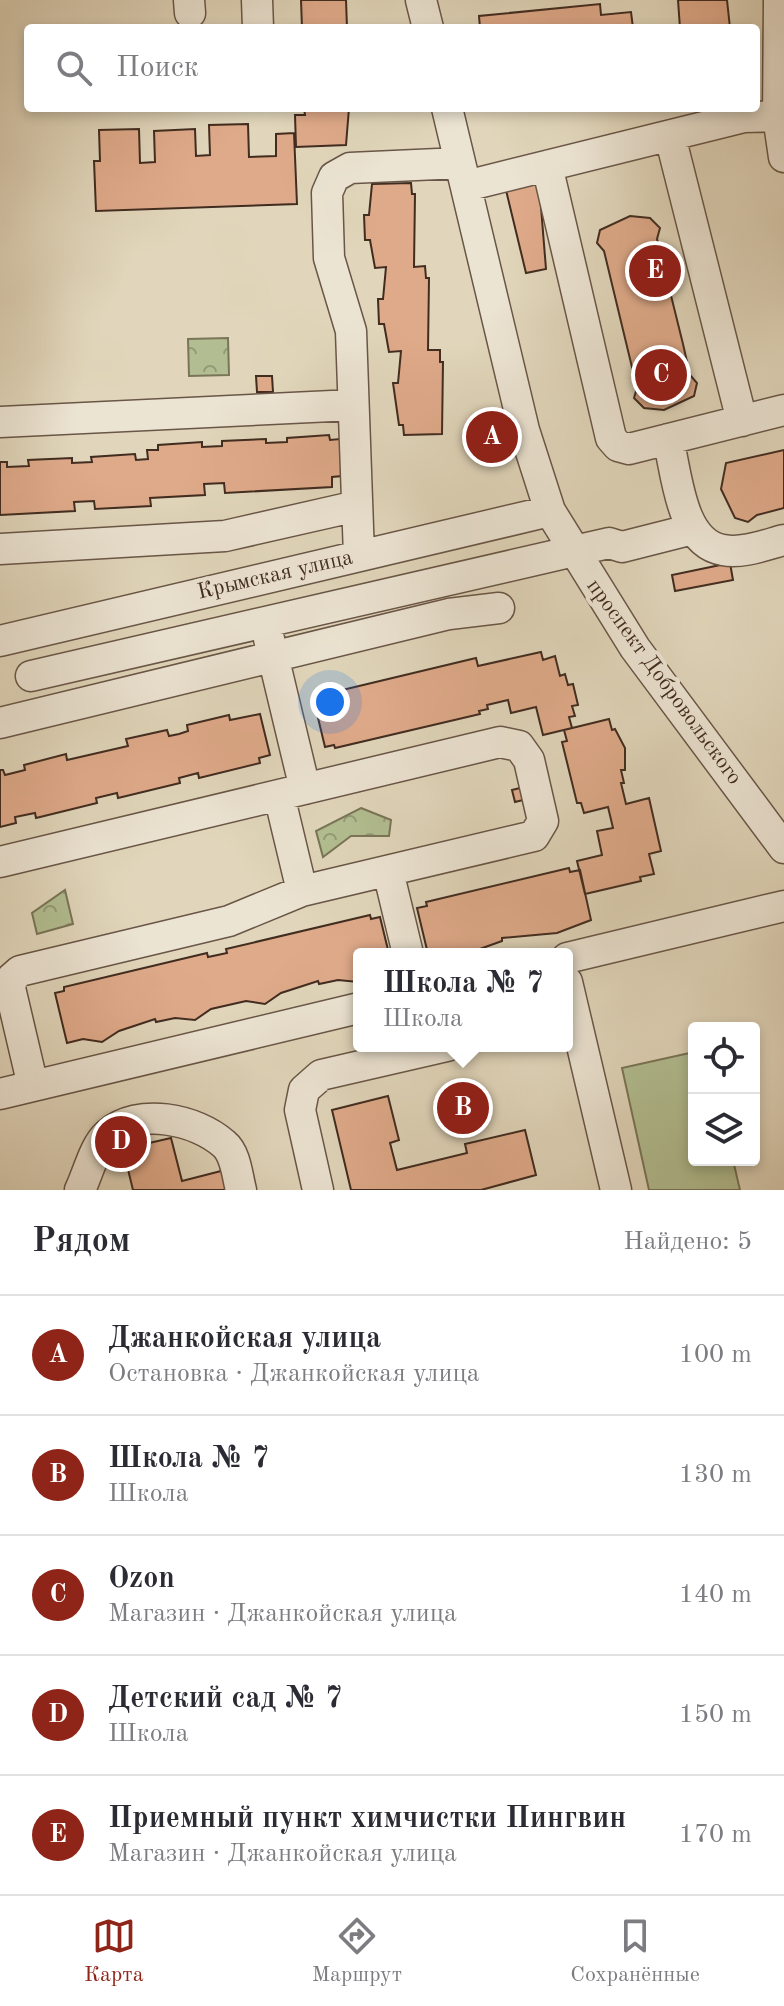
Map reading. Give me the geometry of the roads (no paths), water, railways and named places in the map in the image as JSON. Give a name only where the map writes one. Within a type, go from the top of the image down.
[{"type":"street","points":[[257,0],[258,24]]},
{"type":"street","points":[[421,0],[427,24]]},
{"type":"street","points":[[772,5],[778,116],[784,157]]},
{"type":"street","name":"проспект Добровольского","points":[[448,112],[524,430],[550,511],[573,552],[657,678],[772,809],[784,848]]},
{"type":"street","points":[[359,556],[351,331],[329,258],[327,193],[334,177],[350,168],[463,175],[550,165],[744,117],[778,116]]},
{"type":"street","points":[[670,136],[742,421]]},
{"type":"street","points":[[550,165],[549,174],[611,438],[618,446],[629,449],[784,410]]},
{"type":"street","points":[[0,422],[353,405]]},
{"type":"street","points":[[668,439],[690,523],[701,540],[721,550],[743,550],[784,540]]},
{"type":"street","points":[[0,549],[225,536],[357,506]]},
{"type":"street","name":"Крымская улица","points":[[0,641],[550,511]]},
{"type":"street","points":[[31,676],[573,552],[609,543],[618,534],[690,523]]},
{"type":"street","points":[[0,723],[449,614],[499,608]]},
{"type":"street","points":[[265,622],[273,657],[292,792],[302,891]]},
{"type":"street","points":[[0,862],[500,742],[519,746],[529,760],[543,821],[541,830],[534,836],[302,891],[229,921],[20,971],[12,978],[10,988],[33,1086]]},
{"type":"street","points":[[388,871],[407,948]]},
{"type":"street","points":[[573,957],[784,906]]},
{"type":"street","points":[[0,1094],[353,1009]]},
{"type":"street","points":[[573,1025],[616,1190]]},
{"type":"street","points":[[318,1190],[300,1110],[304,1090],[321,1075],[421,1052]]},
{"type":"street","points":[[80,1190],[104,1137],[115,1128],[162,1117],[176,1118],[223,1143],[232,1155],[241,1190]]},
{"type":"place","name":"Приемный пункт химчистки Пингвин","points":[[655,271]]},
{"type":"place","name":"Ozon","points":[[661,375]]},
{"type":"place","name":"Джанкойская улица","points":[[492,437]]},
{"type":"place","name":"Школа № 7","points":[[463,1108]]},
{"type":"place","name":"Детский сад № 7","points":[[121,1142]]}]
